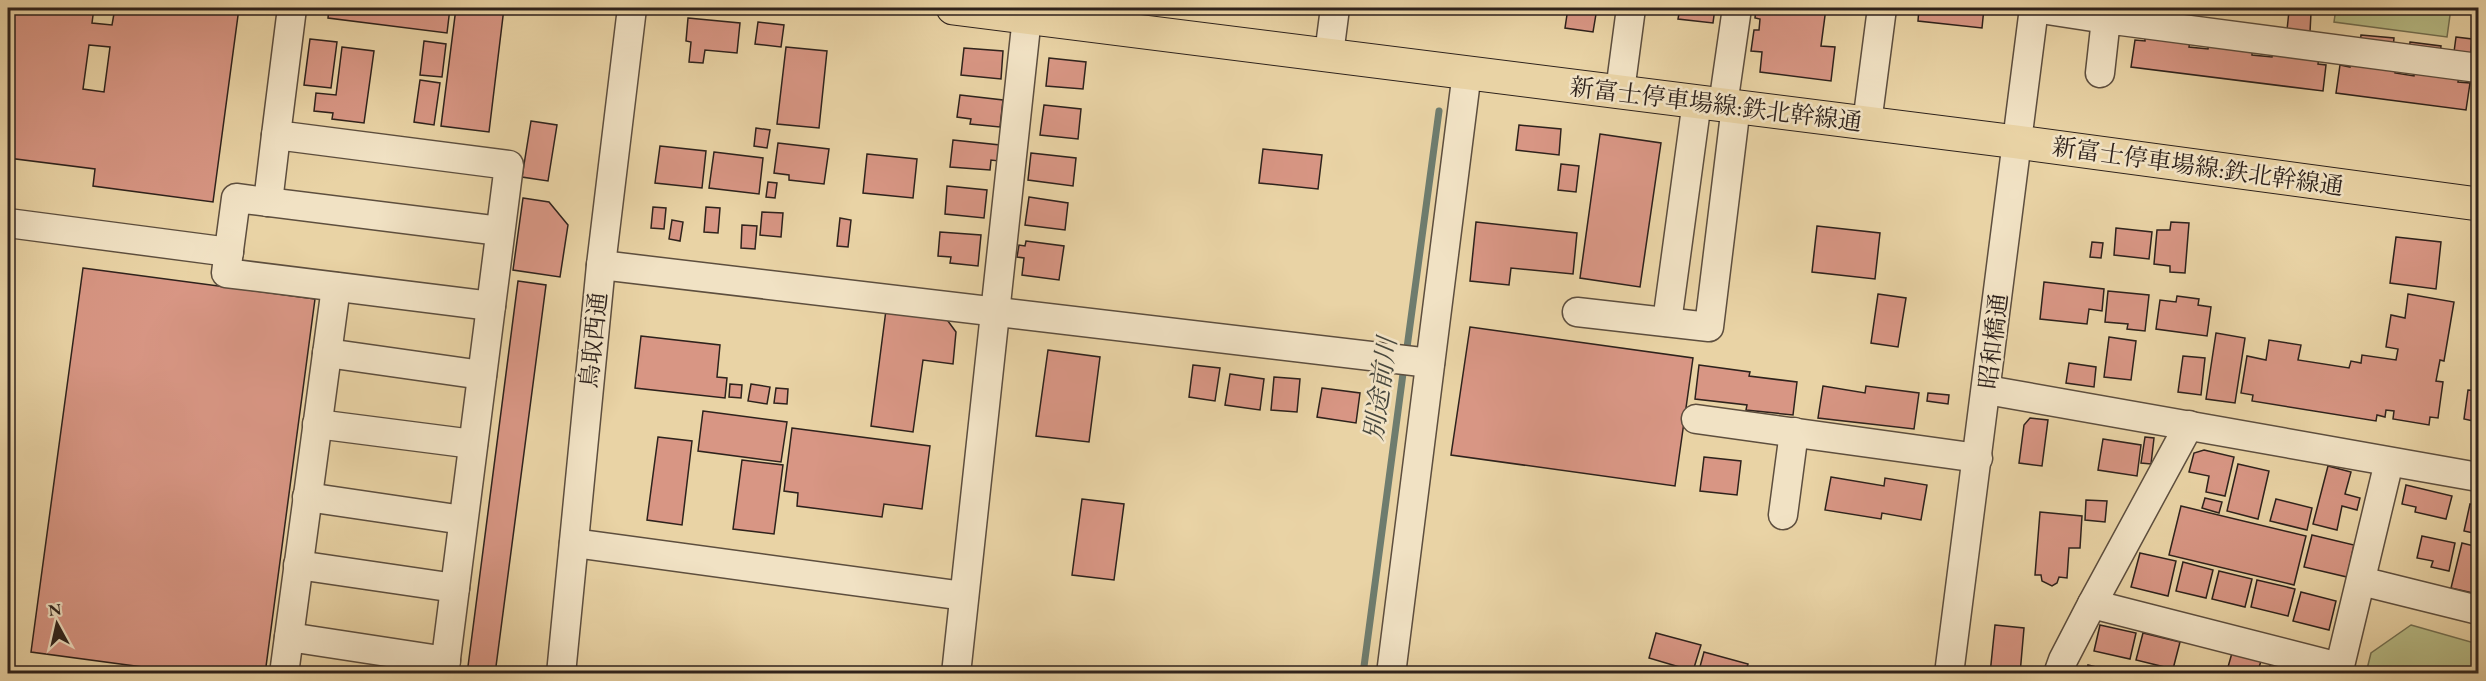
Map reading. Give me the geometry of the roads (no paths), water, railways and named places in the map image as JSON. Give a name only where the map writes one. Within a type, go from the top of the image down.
[{"type":"main road","name":"新富士停車場線:鉄北幹線通","points":[[953,8],[2018,142],[2478,204]]},
{"type":"street","points":[[268,202],[292,8]]},
{"type":"street","name":"鳥取西通","points":[[561,674],[601,265],[632,8]]},
{"type":"street","points":[[1329,54],[1335,8]]},
{"type":"street","points":[[1620,91],[1631,8]]},
{"type":"street","points":[[1667,322],[1719,104],[1737,8]]},
{"type":"street","points":[[1867,123],[1882,8]]},
{"type":"street","points":[[2034,8],[2107,13],[2478,68]]},
{"type":"street","name":"昭和橋通","points":[[1949,674],[2034,8]]},
{"type":"street","points":[[2100,73],[2107,13]]},
{"type":"street","points":[[956,674],[1028,17]]},
{"type":"street","points":[[1390,674],[1467,72]]},
{"type":"street","points":[[1577,312],[1709,327],[1719,104]]},
{"type":"street","points":[[276,135],[509,165],[445,667],[289,637]]},
{"type":"street","points":[[491,306],[226,273],[236,198],[501,231]]},
{"type":"street","points":[[8,223],[229,252]]},
{"type":"street","points":[[601,265],[1430,363]]},
{"type":"street","points":[[284,674],[336,286]]},
{"type":"street","points":[[327,353],[482,375]]},
{"type":"street","points":[[1987,390],[2478,477]]},
{"type":"street","points":[[1696,419],[1978,458]]},
{"type":"street","points":[[318,424],[473,444]]},
{"type":"street","points":[[2058,674],[2062,660],[2189,425]]},
{"type":"street","points":[[1784,515],[1794,432]]},
{"type":"street","points":[[2092,604],[2339,670],[2389,462]]},
{"type":"street","points":[[308,497],[464,520]]},
{"type":"street","points":[[574,543],[964,596]]},
{"type":"street","points":[[298,565],[455,588]]},
{"type":"street","points":[[2361,581],[2478,610]]},
{"type":"waterway","name":"別途前川","points":[[1406,355],[1439,111]]},
{"type":"waterway","name":"別途前川","points":[[1363,674],[1404,366]]}]
